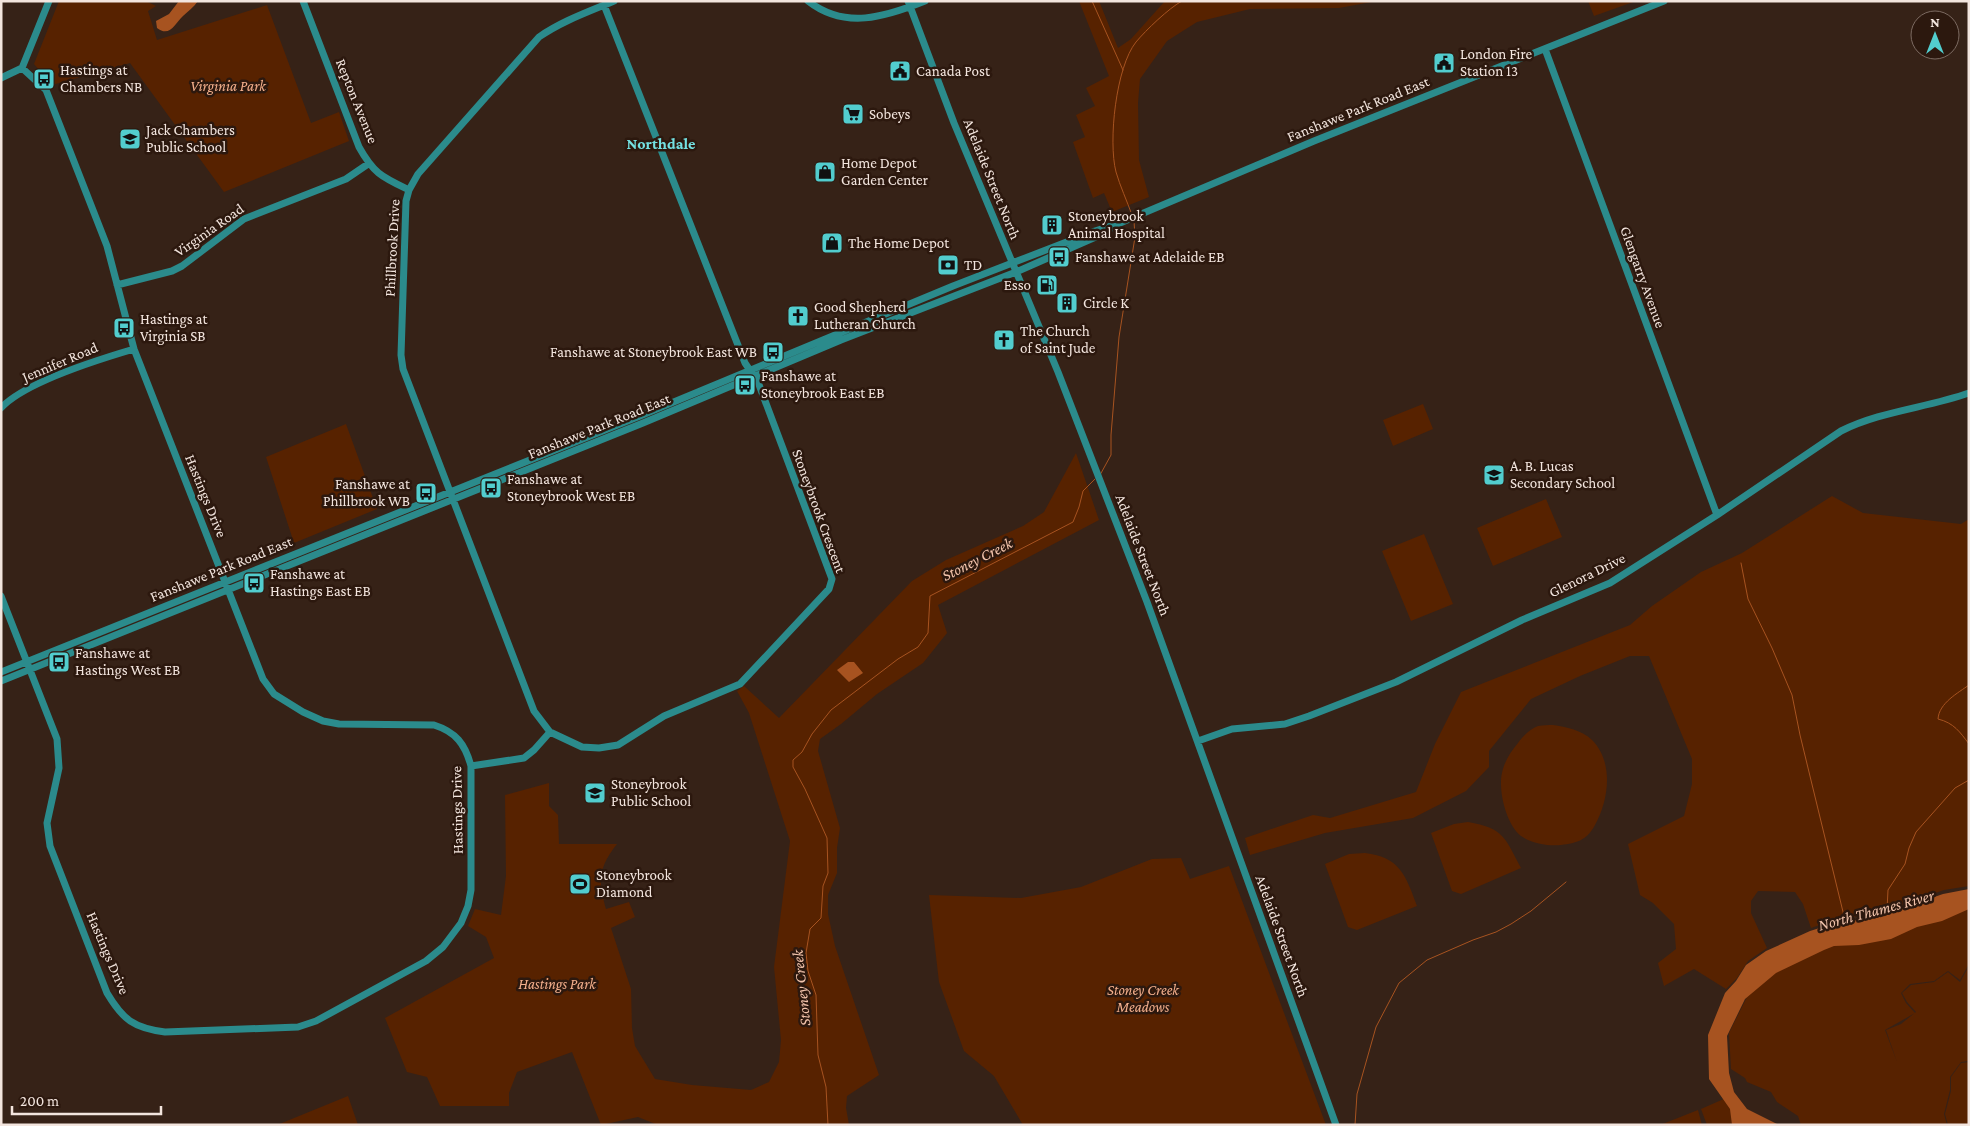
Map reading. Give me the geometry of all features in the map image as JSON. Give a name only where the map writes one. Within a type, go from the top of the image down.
[{"type":"street","points":[[1,78],[22,68],[49,1]]},
{"type":"street","name":"Repton Avenue","points":[[303,1],[359,147],[368,164],[386,180],[409,190]]},
{"type":"street","name":"Phillbrook Drive","points":[[452,496],[403,369],[401,356],[405,219],[409,190],[418,174],[539,37],[560,24],[614,1]]},
{"type":"street","points":[[808,1],[818,9],[832,15],[858,18],[879,18],[910,4],[925,1]]},
{"type":"street","name":"Fanshawe Park Road East","points":[[452,496],[748,370],[1095,231],[1120,223],[1319,139],[1545,49],[1648,4],[1664,1]]},
{"type":"street","name":"Adelaide Street North","points":[[910,4],[954,123],[1058,372],[1110,506],[1198,741],[1336,1125]]},
{"type":"street","name":"Stoneybrook Crescent","points":[[452,496],[524,691],[534,711],[550,732],[582,747],[613,746],[636,735],[664,716],[740,684],[829,589],[832,579],[758,382],[748,370],[699,250],[604,5]]},
{"type":"street","name":"Glengarry Avenue","points":[[1545,49],[1717,515]]},
{"type":"street","name":"Hastings Drive","points":[[22,68],[46,90],[107,246],[134,349],[263,679],[274,694],[303,712],[332,723],[428,724],[439,727],[458,739],[466,750],[471,766],[472,890],[464,917],[443,948],[426,961],[316,1022],[298,1027],[166,1032],[148,1030],[132,1023],[117,1010],[107,993],[50,846],[47,823],[59,768],[57,739],[28,666]]},
{"type":"street","name":"Virginia Road","points":[[117,285],[172,271],[182,266],[244,219],[346,179],[368,164]]},
{"type":"street","name":"Fanshawe Park Road East","points":[[1,681],[28,666],[227,585],[1016,272],[1098,236],[1120,223]]},
{"type":"street","name":"Jennifer Road","points":[[1,408],[6,402],[27,389],[106,357],[134,349]]},
{"type":"street","name":"Glenora Drive","points":[[1198,741],[1232,729],[1285,724],[1396,682],[1522,620],[1610,583],[1717,515],[1841,431],[1877,416],[1934,404],[1969,393]]},
{"type":"street","points":[[1,596],[28,666]]},
{"type":"street","name":"Fanshawe Park Road East","points":[[1,672],[28,666]]},
{"type":"street","points":[[471,766],[524,758],[550,732]]},
{"type":"green space","name":"Virginia Park","points":[[59,1],[146,1],[156,6],[148,11],[157,40],[267,5],[311,123],[339,112],[349,141],[224,192],[130,63],[52,85],[34,64]]},
{"type":"green space","points":[[1079,1],[1099,1],[1118,48],[1131,39],[1165,1],[1377,1],[1339,8],[1250,9],[1197,22],[1167,41],[1140,79],[1138,103],[1139,160],[1149,197],[1112,212],[1104,193],[1093,198],[1073,142],[1085,137],[1076,115],[1095,106],[1086,88],[1109,76]]},
{"type":"green space","points":[[1588,1],[1636,1],[1594,16]]},
{"type":"green space","points":[[1423,404],[1433,429],[1393,446],[1383,420]]},
{"type":"green space","points":[[346,424],[377,509],[294,543],[266,457]]},
{"type":"green space","name":"Hastings Park","points":[[1076,453],[1099,520],[938,605],[947,633],[923,663],[877,694],[820,739],[818,751],[840,828],[837,848],[837,873],[828,895],[828,914],[835,946],[879,1075],[847,1096],[846,1108],[849,1125],[658,1125],[638,1117],[601,1125],[572,1052],[517,1072],[509,1093],[509,1106],[440,1106],[427,1077],[407,1072],[385,1018],[494,958],[486,937],[468,926],[475,909],[501,915],[506,876],[505,795],[549,783],[549,806],[558,815],[559,844],[617,844],[603,868],[601,875],[602,890],[606,909],[629,902],[635,917],[611,928],[631,989],[632,1028],[635,1046],[655,1079],[692,1085],[751,1090],[769,1082],[779,1062],[781,1040],[774,967],[790,841],[749,713],[737,691],[744,686],[779,718],[912,581],[946,560],[1023,526],[1044,512]]},
{"type":"green space","points":[[1832,496],[1863,513],[1961,524],[1969,519],[1969,886],[1944,890],[1887,910],[1828,922],[1811,928],[1803,904],[1795,892],[1758,891],[1751,901],[1751,913],[1767,948],[1748,961],[1737,978],[1726,989],[1694,969],[1664,986],[1658,963],[1676,949],[1674,924],[1653,903],[1640,895],[1628,844],[1684,816],[1692,784],[1692,759],[1649,656],[1630,656],[1580,676],[1531,699],[1489,751],[1489,767],[1466,791],[1413,818],[1325,833],[1250,855],[1245,838],[1313,815],[1330,818],[1416,792],[1435,744],[1461,692],[1630,625],[1652,606],[1701,572],[1742,553]]},
{"type":"green space","points":[[1546,499],[1562,537],[1493,566],[1477,528]]},
{"type":"green space","points":[[1424,534],[1453,604],[1411,621],[1382,551]]},
{"type":"green space","points":[[1553,725],[1574,730],[1592,740],[1604,759],[1607,781],[1604,804],[1592,830],[1581,840],[1561,845],[1540,844],[1521,836],[1507,815],[1501,788],[1504,765],[1520,740],[1535,727]]},
{"type":"green space","points":[[1468,822],[1480,824],[1496,831],[1502,836],[1521,868],[1461,894],[1452,891],[1431,833],[1454,824]]},
{"type":"green space","points":[[1365,853],[1386,859],[1400,870],[1405,877],[1417,906],[1357,930],[1348,927],[1325,864],[1349,854]]},
{"type":"green space","name":"Stoney Creek Meadows","points":[[1181,858],[1190,879],[1229,866],[1326,1125],[1023,1125],[994,1076],[964,1051],[939,982],[929,895],[1021,898],[1081,887],[1152,859]]},
{"type":"green space","points":[[1969,907],[1969,964],[1960,980],[1948,971],[1934,981],[1910,984],[1901,993],[1906,1003],[1915,1013],[1902,993],[1911,985],[1934,982],[1948,972],[1960,982],[1969,966],[1969,1061],[1961,1062],[1950,1077],[1950,1090],[1944,1114],[1947,1125],[1912,1125],[1910,1122],[1911,1125],[1801,1125],[1798,1116],[1777,1102],[1771,1092],[1747,1082],[1745,1078],[1731,1069],[1729,1033],[1747,997],[1777,971],[1825,947],[1919,925]],"holes":[[[1914,1013],[1901,1024],[1886,1030],[1897,1062],[1885,1030]]]},
{"type":"green space","points":[[1969,1062],[1969,1125],[1948,1125],[1945,1114],[1951,1091],[1951,1077],[1961,1063]]},
{"type":"green space","points":[[348,1096],[358,1125],[277,1125]]},
{"type":"green space","points":[[1726,1098],[1731,1107],[1732,1125],[1707,1125],[1701,1109]]},
{"type":"green space","points":[[1698,1110],[1702,1125],[1660,1125]]},
{"type":"shaded area","points":[[179,1],[198,1],[169,30],[162,31],[157,28],[156,21],[169,14]]},
{"type":"shaded area","points":[[848,662],[854,662],[863,673],[849,682],[837,670]]},
{"type":"shaded area","name":"North Thames River","points":[[1969,889],[1969,909],[1942,921],[1917,927],[1891,939],[1859,945],[1834,946],[1824,950],[1776,973],[1745,999],[1727,1036],[1729,1073],[1734,1092],[1747,1109],[1779,1125],[1732,1125],[1730,1109],[1709,1079],[1708,1035],[1725,993],[1736,981],[1746,965],[1766,951],[1810,931],[1885,914],[1943,894]]},
{"type":"waterway","points":[[1092,1],[1123,70]]},
{"type":"waterway","name":"Stoney Creek","points":[[1132,215],[1116,172],[1114,159],[1114,124],[1123,68],[1136,42],[1158,20],[1182,1]]},
{"type":"waterway","name":"Stoney Creek","points":[[1100,475],[1111,455],[1119,337],[1135,237],[1134,221]]},
{"type":"waterway","name":"Stoney Creek","points":[[828,1125],[826,1087],[818,1055],[816,995],[808,971],[806,953],[810,929],[821,918],[823,886],[828,873],[827,838],[793,767],[793,760],[802,752],[812,734],[831,710],[898,659],[918,647],[928,633],[930,596],[1073,522],[1083,491],[1095,479]]},
{"type":"waterway","points":[[1741,563],[1748,599],[1792,695],[1845,920]]},
{"type":"waterway","points":[[1969,685],[1945,703],[1938,719],[1952,726],[1969,744]]},
{"type":"waterway","points":[[1887,910],[1888,890],[1905,864],[1916,832],[1955,788],[1969,780]]},
{"type":"waterway","points":[[1355,1125],[1357,1094],[1376,1027],[1399,983],[1427,960],[1511,924],[1531,911],[1566,882]]},
{"type":"place","name":"London Fire Station 13","points":[[1444,63]]},
{"type":"place","name":"Canada Post","points":[[900,71]]},
{"type":"place","name":"Hastings at Chambers NB","points":[[44,79]]},
{"type":"place","name":"Sobeys","points":[[853,114]]},
{"type":"place","name":"Jack Chambers Public School","points":[[130,139]]},
{"type":"place","name":"Home Depot Garden Center","points":[[825,172]]},
{"type":"place","name":"Stoneybrook Animal Hospital","points":[[1052,225]]},
{"type":"place","name":"The Home Depot","points":[[832,243]]},
{"type":"place","name":"Fanshawe at Adelaide EB","points":[[1059,257]]},
{"type":"place","name":"TD","points":[[948,265]]},
{"type":"place","name":"Esso","points":[[1047,285]]},
{"type":"place","name":"Circle K","points":[[1067,303]]},
{"type":"place","name":"Good Shepherd Lutheran Church","points":[[798,316]]},
{"type":"place","name":"Hastings at Virginia SB","points":[[124,328]]},
{"type":"place","name":"The Church of Saint Jude","points":[[1004,340]]},
{"type":"place","name":"Fanshawe at Stoneybrook East WB","points":[[773,352]]},
{"type":"place","name":"Fanshawe at Stoneybrook East EB","points":[[745,385]]},
{"type":"place","name":"A. B. Lucas Secondary School","points":[[1494,475]]},
{"type":"place","name":"Fanshawe at Stoneybrook West EB","points":[[491,488]]},
{"type":"place","name":"Fanshawe at Phillbrook WB","points":[[426,493]]},
{"type":"place","name":"Fanshawe at Hastings East EB","points":[[254,583]]},
{"type":"place","name":"Fanshawe at Hastings West EB","points":[[59,662]]},
{"type":"place","name":"Stoneybrook Public School","points":[[595,793]]},
{"type":"place","name":"Stoneybrook Diamond","points":[[580,884]]},
{"type":"district","name":"Northdale","points":[[661,143]]}]
